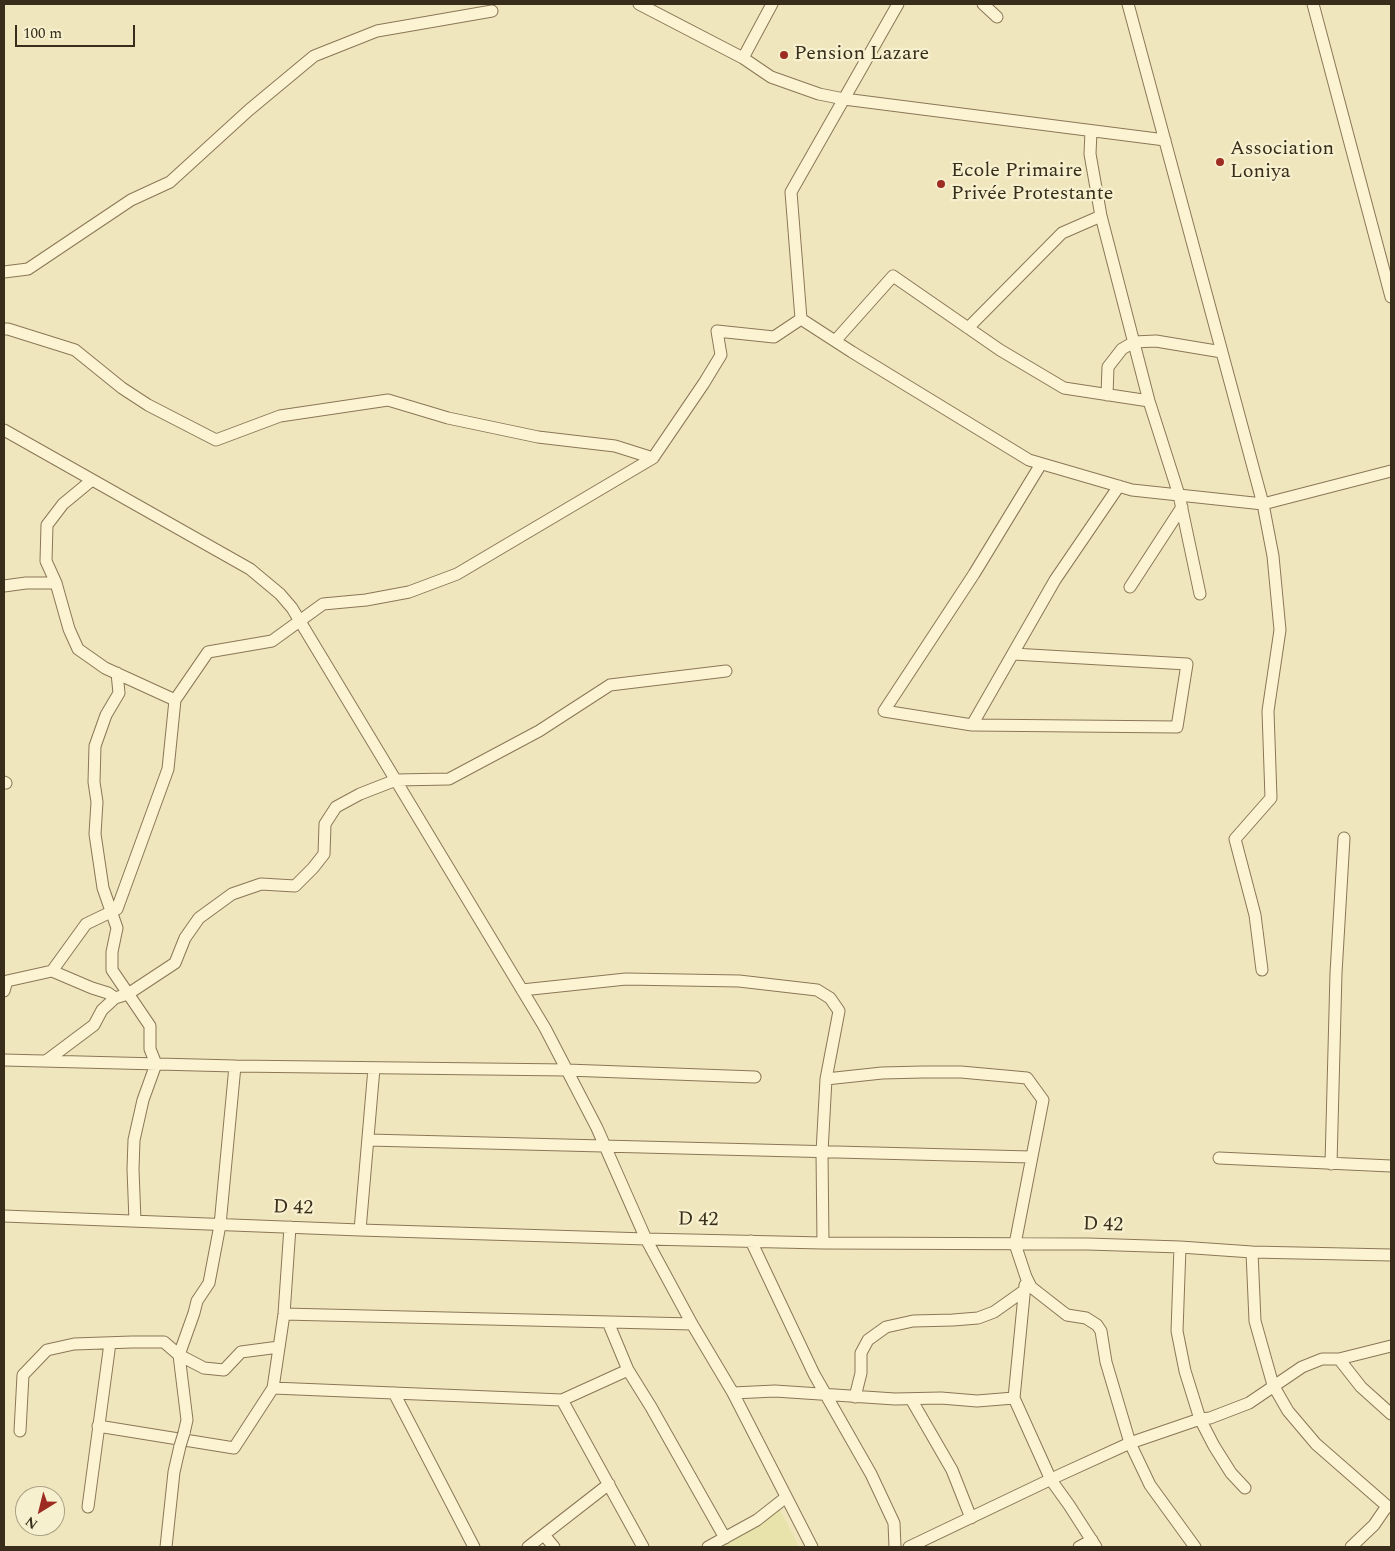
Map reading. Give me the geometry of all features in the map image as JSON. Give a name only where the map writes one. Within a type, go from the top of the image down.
[{"type":"street","points":[[478,4],[494,7]]},
{"type":"street","points":[[639,4],[654,7],[743,58],[771,77],[819,94],[1165,140]]},
{"type":"street","points":[[743,58],[772,4]]},
{"type":"street","points":[[801,319],[791,192],[898,4]]},
{"type":"street","points":[[983,4],[997,17]]},
{"type":"street","points":[[1128,4],[1263,504],[1273,556],[1280,630],[1268,711],[1271,798],[1235,839],[1254,915],[1262,970]]},
{"type":"street","points":[[1313,4],[1391,297]]},
{"type":"street","points":[[4,272],[28,269],[131,200],[170,182],[249,110],[314,56],[376,31],[494,7]]},
{"type":"street","points":[[1091,131],[1090,154],[1102,216],[1150,401],[1179,495],[1200,594]]},
{"type":"street","points":[[968,328],[1062,233],[1102,216]]},
{"type":"street","points":[[835,341],[893,276],[1000,350],[1064,388],[1150,401]]},
{"type":"street","points":[[801,319],[1029,460],[1132,490],[1263,504],[1391,471]]},
{"type":"street","points":[[52,971],[86,924],[117,910],[168,769],[175,700],[208,652],[272,641],[323,604],[366,600],[409,592],[457,574],[653,458],[721,355],[717,331],[774,337],[801,319]]},
{"type":"street","points":[[4,329],[75,350],[122,388],[148,405],[216,440],[280,416],[388,400],[448,418],[538,437],[615,446],[653,458]]},
{"type":"street","points":[[1107,395],[1108,367],[1122,349],[1134,342],[1156,341],[1222,352]]},
{"type":"street","points":[[4,430],[250,569],[280,594],[292,608],[545,1028],[605,1146],[646,1239],[692,1324],[733,1393],[812,1547]]},
{"type":"street","points":[[1013,654],[1187,664],[1177,727],[972,725],[884,711],[974,574],[1041,464]]},
{"type":"street","points":[[92,480],[64,504],[46,526],[46,561],[56,583],[69,629],[78,649],[105,668],[175,700]]},
{"type":"street","points":[[972,725],[1055,580],[1119,486]]},
{"type":"street","points":[[1130,587],[1182,508]]},
{"type":"street","points":[[4,586],[26,583],[56,583]]},
{"type":"street","points":[[46,1061],[94,1025],[102,1010],[115,998],[128,994],[175,963],[185,938],[199,918],[232,894],[261,884],[295,886],[324,854],[325,824],[336,807],[360,794],[396,780],[449,780],[539,730],[610,685],[726,671]]},
{"type":"street","points":[[117,673],[118,693],[106,715],[95,746],[94,782],[97,802],[95,834],[103,888],[110,913],[117,928],[112,952],[112,970],[150,1026],[150,1049],[156,1064],[143,1100],[134,1140],[135,1221]]},
{"type":"street","points":[[1331,1164],[1336,973],[1344,838]]},
{"type":"street","points":[[5,984],[52,971],[108,993],[115,998]]},
{"type":"street","points":[[522,990],[626,979],[739,981],[817,990],[830,998],[839,1011],[826,1079],[822,1152],[823,1243]]},
{"type":"street","points":[[4,1060],[234,1066],[567,1070],[755,1077]]},
{"type":"street","points":[[166,1547],[174,1472],[187,1420],[179,1355],[197,1301],[209,1283],[220,1225],[234,1066]]},
{"type":"street","points":[[360,1230],[374,1068]]},
{"type":"street","points":[[826,1079],[882,1073],[923,1072],[969,1073],[1027,1078],[1043,1100],[1015,1244],[1026,1277],[1031,1287],[1067,1315],[1086,1318],[1097,1325],[1101,1331],[1106,1362],[1130,1443],[1150,1485],[1195,1547]]},
{"type":"street","points":[[369,1140],[1031,1157]]},
{"type":"street","points":[[1219,1158],[1391,1166]]},
{"type":"street","name":"D 42","points":[[4,1216],[646,1239],[823,1243],[1088,1244],[1252,1252],[1391,1255]]},
{"type":"street","points":[[98,1426],[234,1448],[273,1388],[284,1314],[290,1227]]},
{"type":"street","points":[[751,1241],[814,1374],[871,1474],[894,1523],[896,1547]]},
{"type":"street","points":[[1180,1247],[1177,1331],[1185,1371],[1200,1420],[1231,1473],[1245,1488]]},
{"type":"street","points":[[1252,1252],[1255,1321],[1273,1386],[1288,1410],[1316,1444],[1389,1506],[1351,1547]]},
{"type":"street","points":[[1026,1277],[1014,1398],[1051,1480],[1094,1544],[1079,1547]]},
{"type":"street","points":[[855,1396],[861,1373],[861,1354],[868,1340],[886,1327],[913,1321],[978,1318],[994,1312],[1025,1290]]},
{"type":"street","points":[[284,1314],[692,1324]]},
{"type":"street","points":[[608,1322],[628,1370],[725,1538]]},
{"type":"street","points":[[20,1431],[23,1374],[47,1350],[74,1344],[164,1342],[179,1355],[204,1368],[224,1370],[241,1352],[279,1347]]},
{"type":"street","points":[[88,1507],[110,1343]]},
{"type":"street","points":[[909,1547],[1130,1443],[1210,1418],[1249,1403],[1302,1367],[1322,1359],[1339,1359],[1391,1346]]},
{"type":"street","points":[[1339,1359],[1361,1387],[1391,1414]]},
{"type":"street","points":[[273,1388],[562,1400],[628,1370]]},
{"type":"street","points":[[733,1393],[775,1391],[825,1395],[911,1399],[941,1398],[977,1401],[1014,1398]]},
{"type":"street","points":[[394,1393],[474,1547]]},
{"type":"street","points":[[911,1399],[952,1470],[971,1518]]},
{"type":"street","points":[[562,1400],[643,1547]]},
{"type":"street","points":[[528,1547],[609,1484]]},
{"type":"street","points":[[708,1547],[756,1520],[786,1498]]},
{"type":"street","points":[[544,1535],[554,1547]]},
{"type":"shaded area","points":[[779,1508],[799,1547],[719,1547]]},
{"type":"place","name":"Pension Lazare","points":[[784,55]]},
{"type":"place","name":"Association Loniya","points":[[1220,162]]},
{"type":"place","name":"Ecole Primaire Privée Protestante","points":[[941,184]]}]
